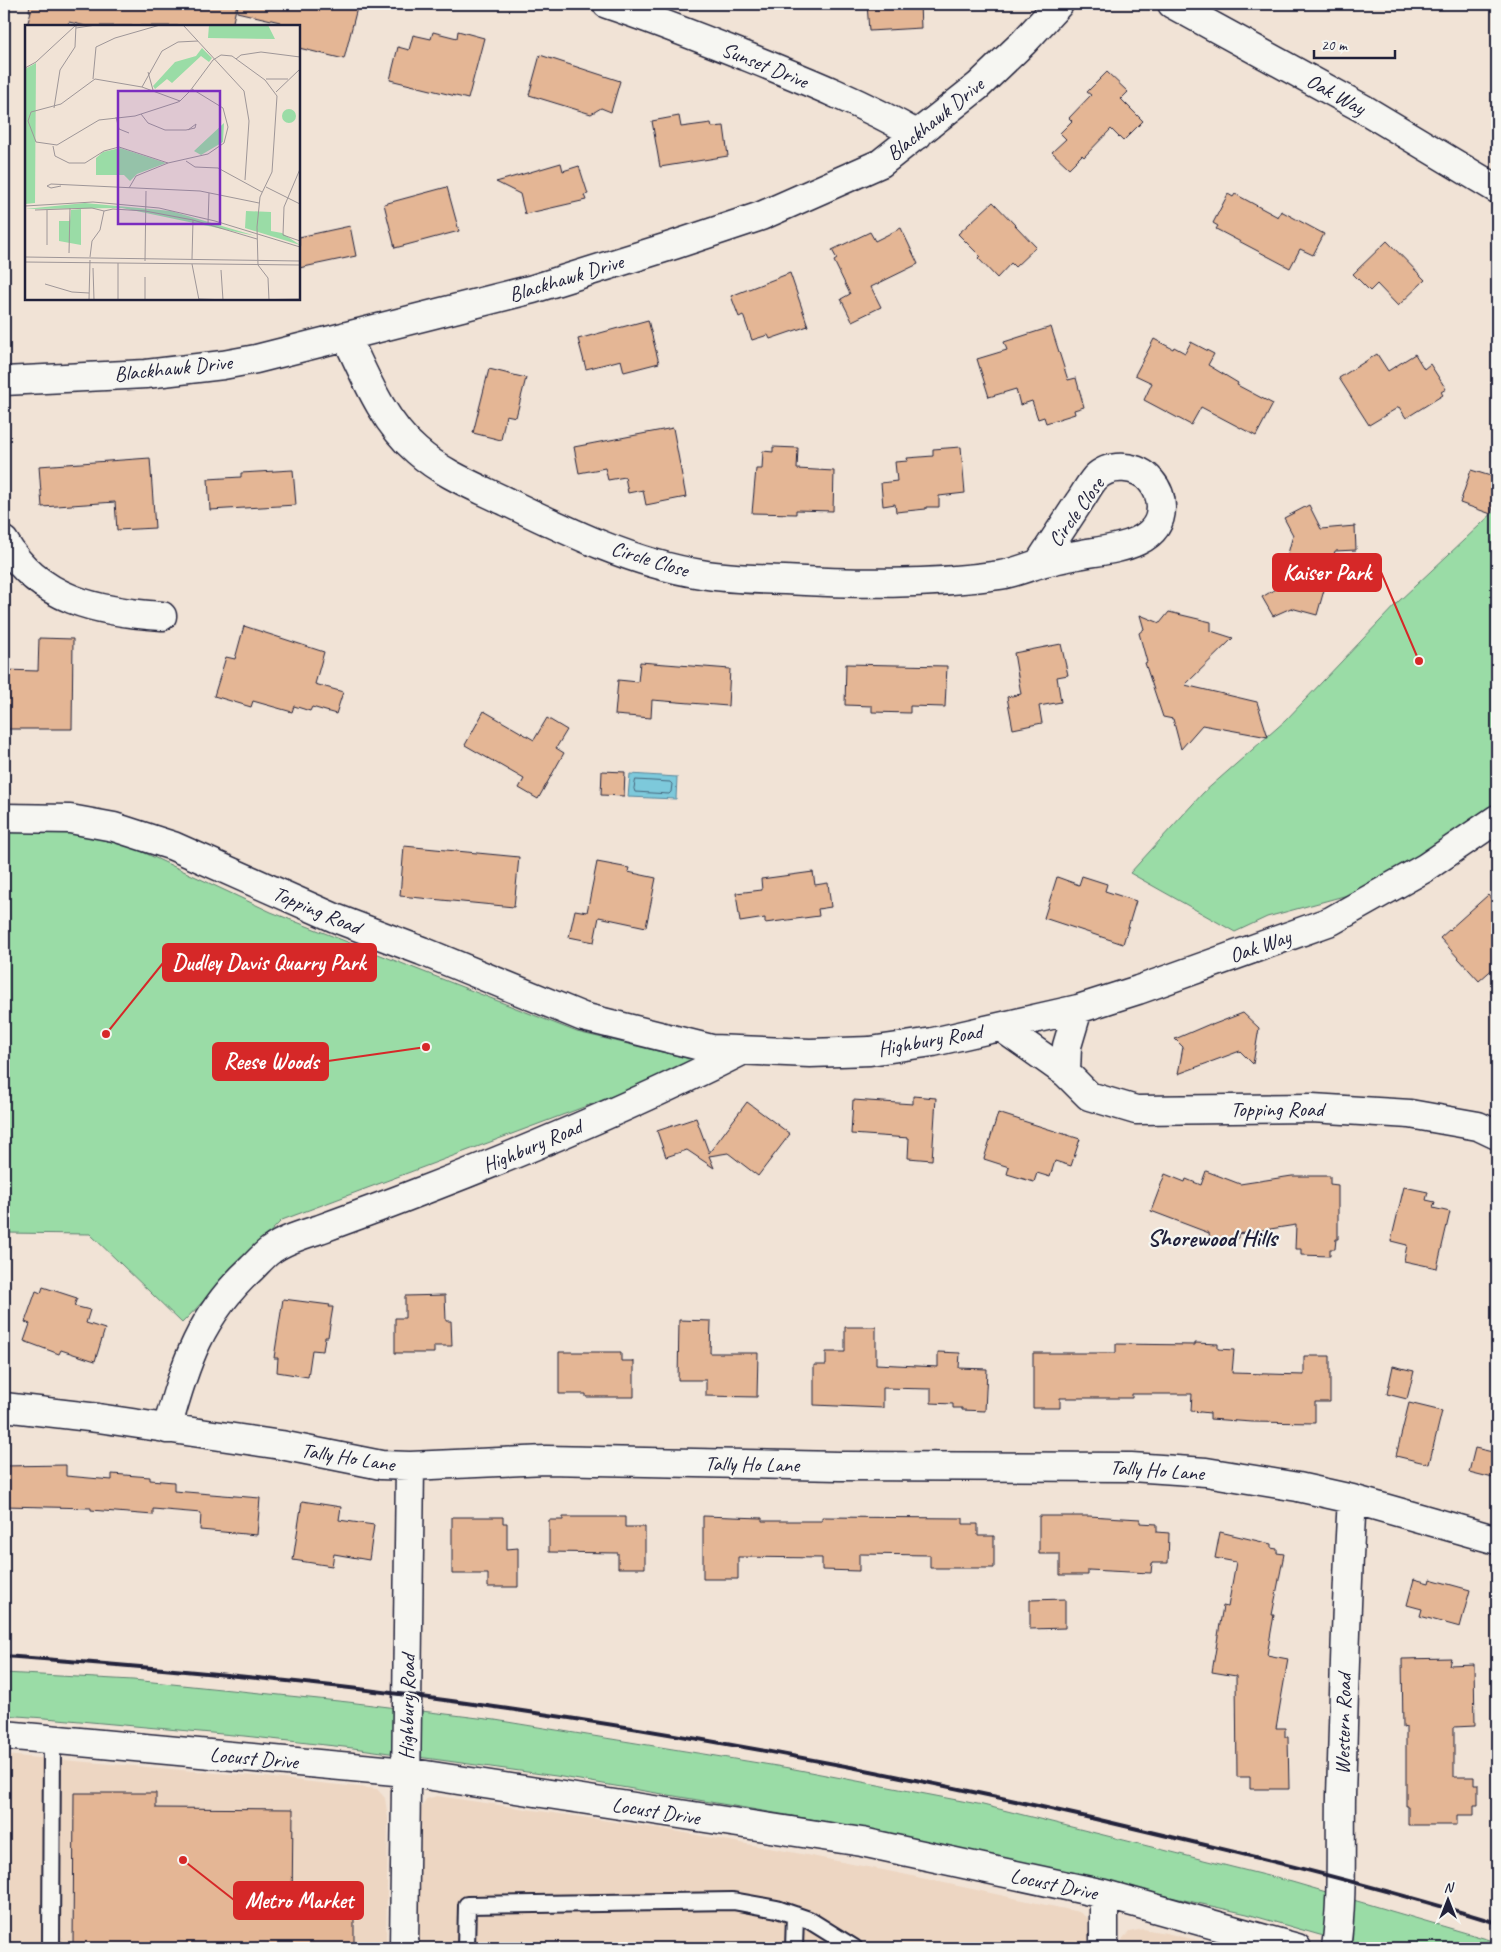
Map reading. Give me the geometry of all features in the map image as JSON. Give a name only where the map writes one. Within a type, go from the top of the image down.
[{"type":"street","name":"Sunset Drive","points":[[607,4],[645,16],[788,73],[888,118],[918,135]]},
{"type":"street","name":"Blackhawk Drive","points":[[4,381],[146,374],[256,359],[533,289],[760,216],[881,163],[978,86],[1024,42],[1059,4]]},
{"type":"street","name":"Oak Way","points":[[1172,4],[1370,112],[1497,189]]},
{"type":"street","name":"Circle Close","points":[[346,336],[368,381],[393,425],[416,450],[445,473],[609,548],[659,565],[724,577],[847,584],[972,579],[1004,574],[1039,563]]},
{"type":"street","points":[[4,542],[25,570],[53,591],[96,608],[131,614],[162,616]]},
{"type":"street","name":"Topping Road","points":[[4,818],[70,819],[120,828],[173,846],[350,924],[422,951],[583,1017],[708,1048],[744,1050]]},
{"type":"street","name":"Oak Way","points":[[1001,1027],[1078,1009],[1138,990],[1331,921],[1425,868],[1497,819]]},
{"type":"street","points":[[1066,1073],[1067,1046],[1078,1009]]},
{"type":"street","name":"Topping Road","points":[[1001,1027],[1066,1073],[1089,1096],[1136,1110],[1312,1108],[1410,1114],[1478,1126],[1497,1135]]},
{"type":"street","name":"Highbury Road","points":[[167,1429],[180,1381],[193,1348],[212,1313],[231,1288],[272,1249],[304,1234],[419,1192],[559,1135],[663,1089],[744,1050],[810,1053],[870,1051],[933,1042],[1001,1027]]},
{"type":"street","name":"Tally Ho Lane","points":[[4,1407],[98,1418],[282,1445],[381,1465],[410,1466],[546,1460],[839,1466],[1131,1466],[1206,1472],[1298,1487],[1497,1540]]},
{"type":"street","name":"Highbury Road","points":[[404,1948],[410,1466]]},
{"type":"street","name":"Western Road","points":[[1336,1948],[1341,1879],[1340,1833],[1346,1591],[1352,1500]]},
{"type":"street","name":"Locust Drive","points":[[4,1735],[406,1772],[862,1842],[1104,1894],[1297,1948]]},
{"type":"street","points":[[1104,1894],[1104,1948]]},
{"type":"lane","points":[[50,1948],[52,1738]]},
{"type":"lane","points":[[466,1948],[467,1905],[734,1902],[777,1909],[810,1920],[854,1948]]},
{"type":"lane","points":[[794,1948],[795,1915]]},
{"type":"shaded area","points":[[4,1755],[264,1777],[377,1789],[385,1798],[388,1818],[386,1948],[4,1948]]},
{"type":"shaded area","points":[[437,1796],[663,1829],[791,1852],[1079,1912],[1089,1919],[1093,1948],[418,1948],[421,1808],[426,1799]]},
{"type":"shaded area","points":[[1143,1929],[1229,1948],[1120,1948],[1123,1938],[1129,1932]]},
{"type":"green space","points":[[1497,509],[1497,802],[1432,849],[1355,893],[1267,917],[1235,932],[1130,873],[1203,793],[1285,721],[1399,601]]},
{"type":"green space","points":[[29,830],[79,834],[132,847],[271,912],[577,1032],[704,1062],[282,1220],[182,1323],[90,1234],[4,1233],[4,833]]},
{"type":"green space","points":[[4,1673],[133,1680],[348,1702],[495,1720],[789,1768],[983,1805],[1292,1882],[1497,1942],[1497,1948],[1365,1948],[1247,1914],[852,1826],[556,1776],[353,1748],[244,1736],[4,1715]]},
{"type":"water","points":[[630,774],[677,777],[676,799],[628,797]]},
{"type":"building","points":[[30,4],[237,4],[232,25],[82,25],[69,22],[68,25],[27,25],[31,11],[29,11]]},
{"type":"building","points":[[238,4],[358,4],[344,59],[300,48],[300,25],[279,25],[280,22],[237,12]]},
{"type":"building","points":[[867,4],[920,4],[921,28],[869,31]]},
{"type":"building","points":[[458,31],[484,38],[468,99],[390,80],[398,47],[409,50],[413,35],[431,39],[433,32],[457,38]]},
{"type":"building","points":[[540,55],[620,81],[611,112],[601,108],[591,114],[529,95]]},
{"type":"building","points":[[1107,72],[1128,92],[1121,99],[1143,121],[1123,141],[1111,129],[1084,157],[1082,155],[1069,168],[1052,152],[1066,139],[1060,133],[1072,121],[1069,118],[1091,95],[1087,92]]},
{"type":"building","points":[[679,116],[681,127],[711,123],[712,127],[724,126],[728,156],[660,167],[652,121]]},
{"type":"building","points":[[561,163],[563,171],[579,166],[588,194],[584,195],[586,200],[525,214],[520,194],[496,182]]},
{"type":"building","points":[[447,187],[459,231],[395,248],[384,204]]},
{"type":"building","points":[[1228,194],[1233,197],[1235,194],[1278,217],[1281,211],[1324,234],[1313,255],[1300,249],[1290,268],[1216,229],[1218,226],[1213,223]]},
{"type":"building","points":[[993,202],[1036,247],[1015,267],[1011,263],[997,278],[978,258],[980,256],[958,234]]},
{"type":"building","points":[[350,226],[356,256],[300,268],[300,237]]},
{"type":"building","points":[[901,228],[918,264],[871,287],[881,307],[852,321],[841,299],[850,294],[834,261],[837,259],[832,250],[870,232],[875,241]]},
{"type":"building","points":[[1387,241],[1425,280],[1398,306],[1377,284],[1370,291],[1353,274]]},
{"type":"building","points":[[790,273],[808,326],[770,339],[768,335],[752,340],[743,315],[739,317],[731,296]]},
{"type":"building","points":[[648,320],[659,363],[624,372],[621,360],[586,369],[578,339]]},
{"type":"building","points":[[1051,327],[1068,380],[1076,378],[1084,407],[1074,410],[1075,414],[1046,423],[1044,417],[1038,419],[1032,401],[1020,405],[1016,389],[989,397],[977,359],[1007,350],[1004,342]]},
{"type":"building","points":[[1154,339],[1185,353],[1191,342],[1214,354],[1208,365],[1238,383],[1237,385],[1273,404],[1256,436],[1201,407],[1191,425],[1144,400],[1152,383],[1135,375]]},
{"type":"building","points":[[1377,354],[1388,371],[1415,354],[1424,369],[1430,364],[1446,389],[1441,392],[1443,395],[1406,418],[1399,407],[1369,425],[1339,378]]},
{"type":"building","points":[[489,369],[526,378],[516,417],[506,415],[501,440],[473,433]]},
{"type":"building","points":[[673,428],[686,497],[646,505],[643,490],[628,493],[625,477],[608,480],[605,468],[579,473],[574,447]]},
{"type":"building","points":[[773,447],[798,448],[797,469],[834,471],[833,511],[796,510],[796,514],[752,513],[756,469],[762,469],[763,451],[773,452]]},
{"type":"building","points":[[961,447],[965,493],[939,496],[939,507],[926,507],[926,509],[896,512],[895,504],[883,506],[881,483],[897,481],[895,462],[908,461],[907,458],[933,456],[933,449]]},
{"type":"building","points":[[150,458],[155,528],[117,530],[115,502],[42,507],[39,466]]},
{"type":"building","points":[[293,470],[296,505],[210,510],[208,479],[241,477],[241,473]]},
{"type":"building","points":[[1471,470],[1497,478],[1497,494],[1491,514],[1460,503]]},
{"type":"building","points":[[1309,505],[1321,529],[1355,526],[1356,550],[1335,551],[1317,615],[1291,608],[1273,616],[1262,597],[1279,587],[1293,535],[1284,518]]},
{"type":"building","points":[[1169,612],[1211,622],[1211,631],[1233,638],[1185,685],[1257,702],[1268,737],[1202,725],[1181,749],[1173,719],[1163,717],[1145,663],[1147,662],[1139,633],[1144,629],[1140,615],[1160,623]]},
{"type":"building","points":[[244,626],[324,652],[315,684],[343,692],[336,714],[312,707],[310,711],[294,706],[292,712],[253,701],[251,707],[214,696],[226,657],[235,659]]},
{"type":"building","points":[[39,638],[73,639],[72,729],[4,729],[4,670],[38,671]]},
{"type":"building","points":[[1061,644],[1068,675],[1057,677],[1061,702],[1039,706],[1042,723],[1013,729],[1007,697],[1021,694],[1014,653]]},
{"type":"building","points":[[640,662],[730,669],[728,706],[652,700],[651,718],[615,715],[618,680],[638,682]]},
{"type":"building","points":[[846,664],[947,666],[945,707],[910,706],[910,713],[872,712],[872,706],[845,705]]},
{"type":"building","points":[[484,711],[534,740],[547,718],[567,730],[556,748],[564,753],[538,799],[519,788],[524,779],[465,745]]},
{"type":"building","points":[[602,771],[625,772],[624,796],[601,795]]},
{"type":"building","points":[[404,846],[519,857],[514,907],[400,896]]},
{"type":"building","points":[[597,862],[629,868],[628,872],[656,878],[646,927],[599,917],[594,942],[569,937],[575,910],[587,912]]},
{"type":"building","points":[[813,872],[815,885],[828,883],[831,907],[818,909],[819,916],[765,923],[765,918],[740,922],[736,893],[762,890],[761,879]]},
{"type":"building","points":[[1082,876],[1107,884],[1105,891],[1136,901],[1123,944],[1044,918],[1057,877],[1079,885]]},
{"type":"building","points":[[1488,895],[1497,906],[1497,965],[1479,981],[1440,938]]},
{"type":"building","points":[[1243,1013],[1259,1028],[1253,1064],[1240,1051],[1178,1074],[1183,1047],[1175,1039],[1210,1024],[1212,1025]]},
{"type":"building","points":[[913,1096],[936,1098],[932,1160],[908,1158],[909,1138],[851,1134],[853,1100],[913,1104]]},
{"type":"building","points":[[747,1102],[790,1134],[758,1176],[728,1153],[709,1156],[714,1168],[687,1150],[666,1157],[657,1131],[696,1118],[709,1153]]},
{"type":"building","points":[[998,1113],[1080,1139],[1071,1166],[1055,1161],[1050,1177],[1037,1173],[1034,1182],[1007,1174],[1009,1167],[984,1159]]},
{"type":"building","points":[[1206,1171],[1240,1184],[1292,1176],[1330,1176],[1330,1184],[1338,1185],[1338,1239],[1336,1239],[1335,1249],[1330,1249],[1330,1256],[1301,1255],[1301,1249],[1295,1249],[1296,1225],[1238,1234],[1238,1238],[1211,1243],[1209,1233],[1151,1211],[1165,1174],[1185,1182],[1186,1179],[1201,1185]]},
{"type":"building","points":[[1404,1187],[1428,1192],[1426,1200],[1435,1202],[1433,1208],[1450,1212],[1437,1268],[1404,1261],[1407,1245],[1391,1241]]},
{"type":"building","points":[[43,1287],[77,1298],[74,1306],[90,1310],[86,1323],[105,1329],[95,1361],[61,1350],[59,1354],[24,1341],[30,1324],[25,1322],[36,1291],[41,1293]]},
{"type":"building","points":[[445,1295],[446,1321],[451,1321],[452,1346],[434,1346],[434,1353],[395,1353],[395,1318],[405,1318],[405,1296]]},
{"type":"building","points":[[283,1299],[330,1305],[329,1307],[333,1307],[328,1337],[325,1337],[323,1351],[312,1350],[308,1377],[277,1372],[278,1358],[274,1358]]},
{"type":"building","points":[[679,1320],[711,1321],[710,1353],[758,1353],[757,1397],[706,1396],[706,1380],[678,1380]]},
{"type":"building","points":[[845,1327],[876,1327],[876,1364],[938,1367],[938,1352],[960,1353],[959,1368],[987,1369],[985,1411],[962,1410],[962,1408],[953,1408],[953,1404],[931,1403],[931,1389],[883,1388],[883,1408],[814,1405],[814,1365],[826,1365],[826,1352],[845,1352]]},
{"type":"building","points":[[1195,1343],[1218,1344],[1218,1349],[1234,1350],[1232,1373],[1304,1375],[1304,1356],[1330,1356],[1330,1402],[1315,1402],[1315,1423],[1210,1419],[1210,1413],[1191,1411],[1192,1394],[1132,1394],[1132,1398],[1060,1398],[1060,1408],[1033,1408],[1033,1353],[1116,1353],[1116,1344],[1195,1345]]},
{"type":"building","points":[[559,1352],[621,1352],[621,1361],[634,1361],[634,1397],[586,1397],[586,1394],[559,1394]]},
{"type":"building","points":[[1393,1366],[1414,1371],[1407,1399],[1387,1394]]},
{"type":"building","points":[[1409,1403],[1442,1411],[1429,1464],[1396,1456]]},
{"type":"building","points":[[1475,1448],[1497,1453],[1497,1479],[1469,1472]]},
{"type":"building","points":[[66,1465],[66,1476],[112,1480],[112,1474],[150,1477],[150,1480],[174,1482],[174,1491],[260,1498],[257,1535],[200,1530],[201,1513],[153,1509],[153,1515],[91,1510],[91,1508],[4,1506],[4,1466]]},
{"type":"building","points":[[302,1501],[341,1507],[339,1520],[374,1525],[369,1560],[334,1554],[332,1566],[293,1560]]},
{"type":"building","points":[[703,1516],[762,1518],[762,1521],[822,1521],[822,1517],[963,1518],[963,1524],[978,1524],[978,1536],[994,1536],[994,1568],[930,1568],[930,1555],[859,1554],[859,1571],[822,1570],[822,1558],[738,1557],[738,1579],[703,1579]]},
{"type":"building","points":[[1039,1516],[1140,1519],[1140,1523],[1157,1524],[1157,1532],[1169,1533],[1168,1563],[1152,1563],[1151,1573],[1088,1570],[1088,1575],[1060,1575],[1060,1554],[1039,1554]]},
{"type":"building","points":[[452,1517],[503,1517],[503,1523],[507,1523],[507,1549],[518,1548],[518,1587],[488,1587],[488,1574],[452,1574]]},
{"type":"building","points":[[563,1517],[625,1517],[625,1527],[645,1527],[645,1568],[618,1568],[618,1553],[549,1552],[549,1520],[563,1520]]},
{"type":"building","points":[[1220,1532],[1271,1544],[1271,1548],[1277,1549],[1277,1553],[1284,1554],[1272,1615],[1274,1615],[1267,1655],[1288,1659],[1276,1728],[1285,1728],[1285,1737],[1288,1737],[1289,1789],[1250,1789],[1250,1777],[1237,1777],[1236,1676],[1212,1672],[1223,1606],[1228,1607],[1236,1562],[1215,1558]]},
{"type":"building","points":[[1414,1579],[1429,1583],[1430,1579],[1470,1590],[1460,1627],[1420,1616],[1422,1609],[1407,1605]]},
{"type":"building","points":[[1065,1599],[1065,1628],[1030,1629],[1030,1600]]},
{"type":"building","points":[[1451,1658],[1449,1665],[1474,1664],[1475,1726],[1454,1727],[1454,1777],[1474,1777],[1474,1784],[1478,1784],[1478,1805],[1474,1805],[1474,1815],[1457,1815],[1457,1825],[1408,1825],[1408,1806],[1406,1806],[1406,1727],[1403,1728],[1402,1659]]},
{"type":"building","points":[[74,1793],[156,1793],[156,1808],[293,1809],[292,1912],[354,1912],[354,1948],[73,1948]]},
{"type":"railway","points":[[4,1656],[206,1673],[407,1695],[602,1723],[795,1756],[988,1795],[1220,1848],[1339,1878],[1497,1923]]},
{"type":"place","name":"Kaiser Park","points":[[1419,661]]},
{"type":"place","name":"Dudley Davis Quarry Park","points":[[106,1034]]},
{"type":"place","name":"Reese Woods","points":[[426,1047]]},
{"type":"place","name":"Metro Market","points":[[183,1860]]},
{"type":"district","name":"Shorewood Hills","points":[[1212,1238]]}]
